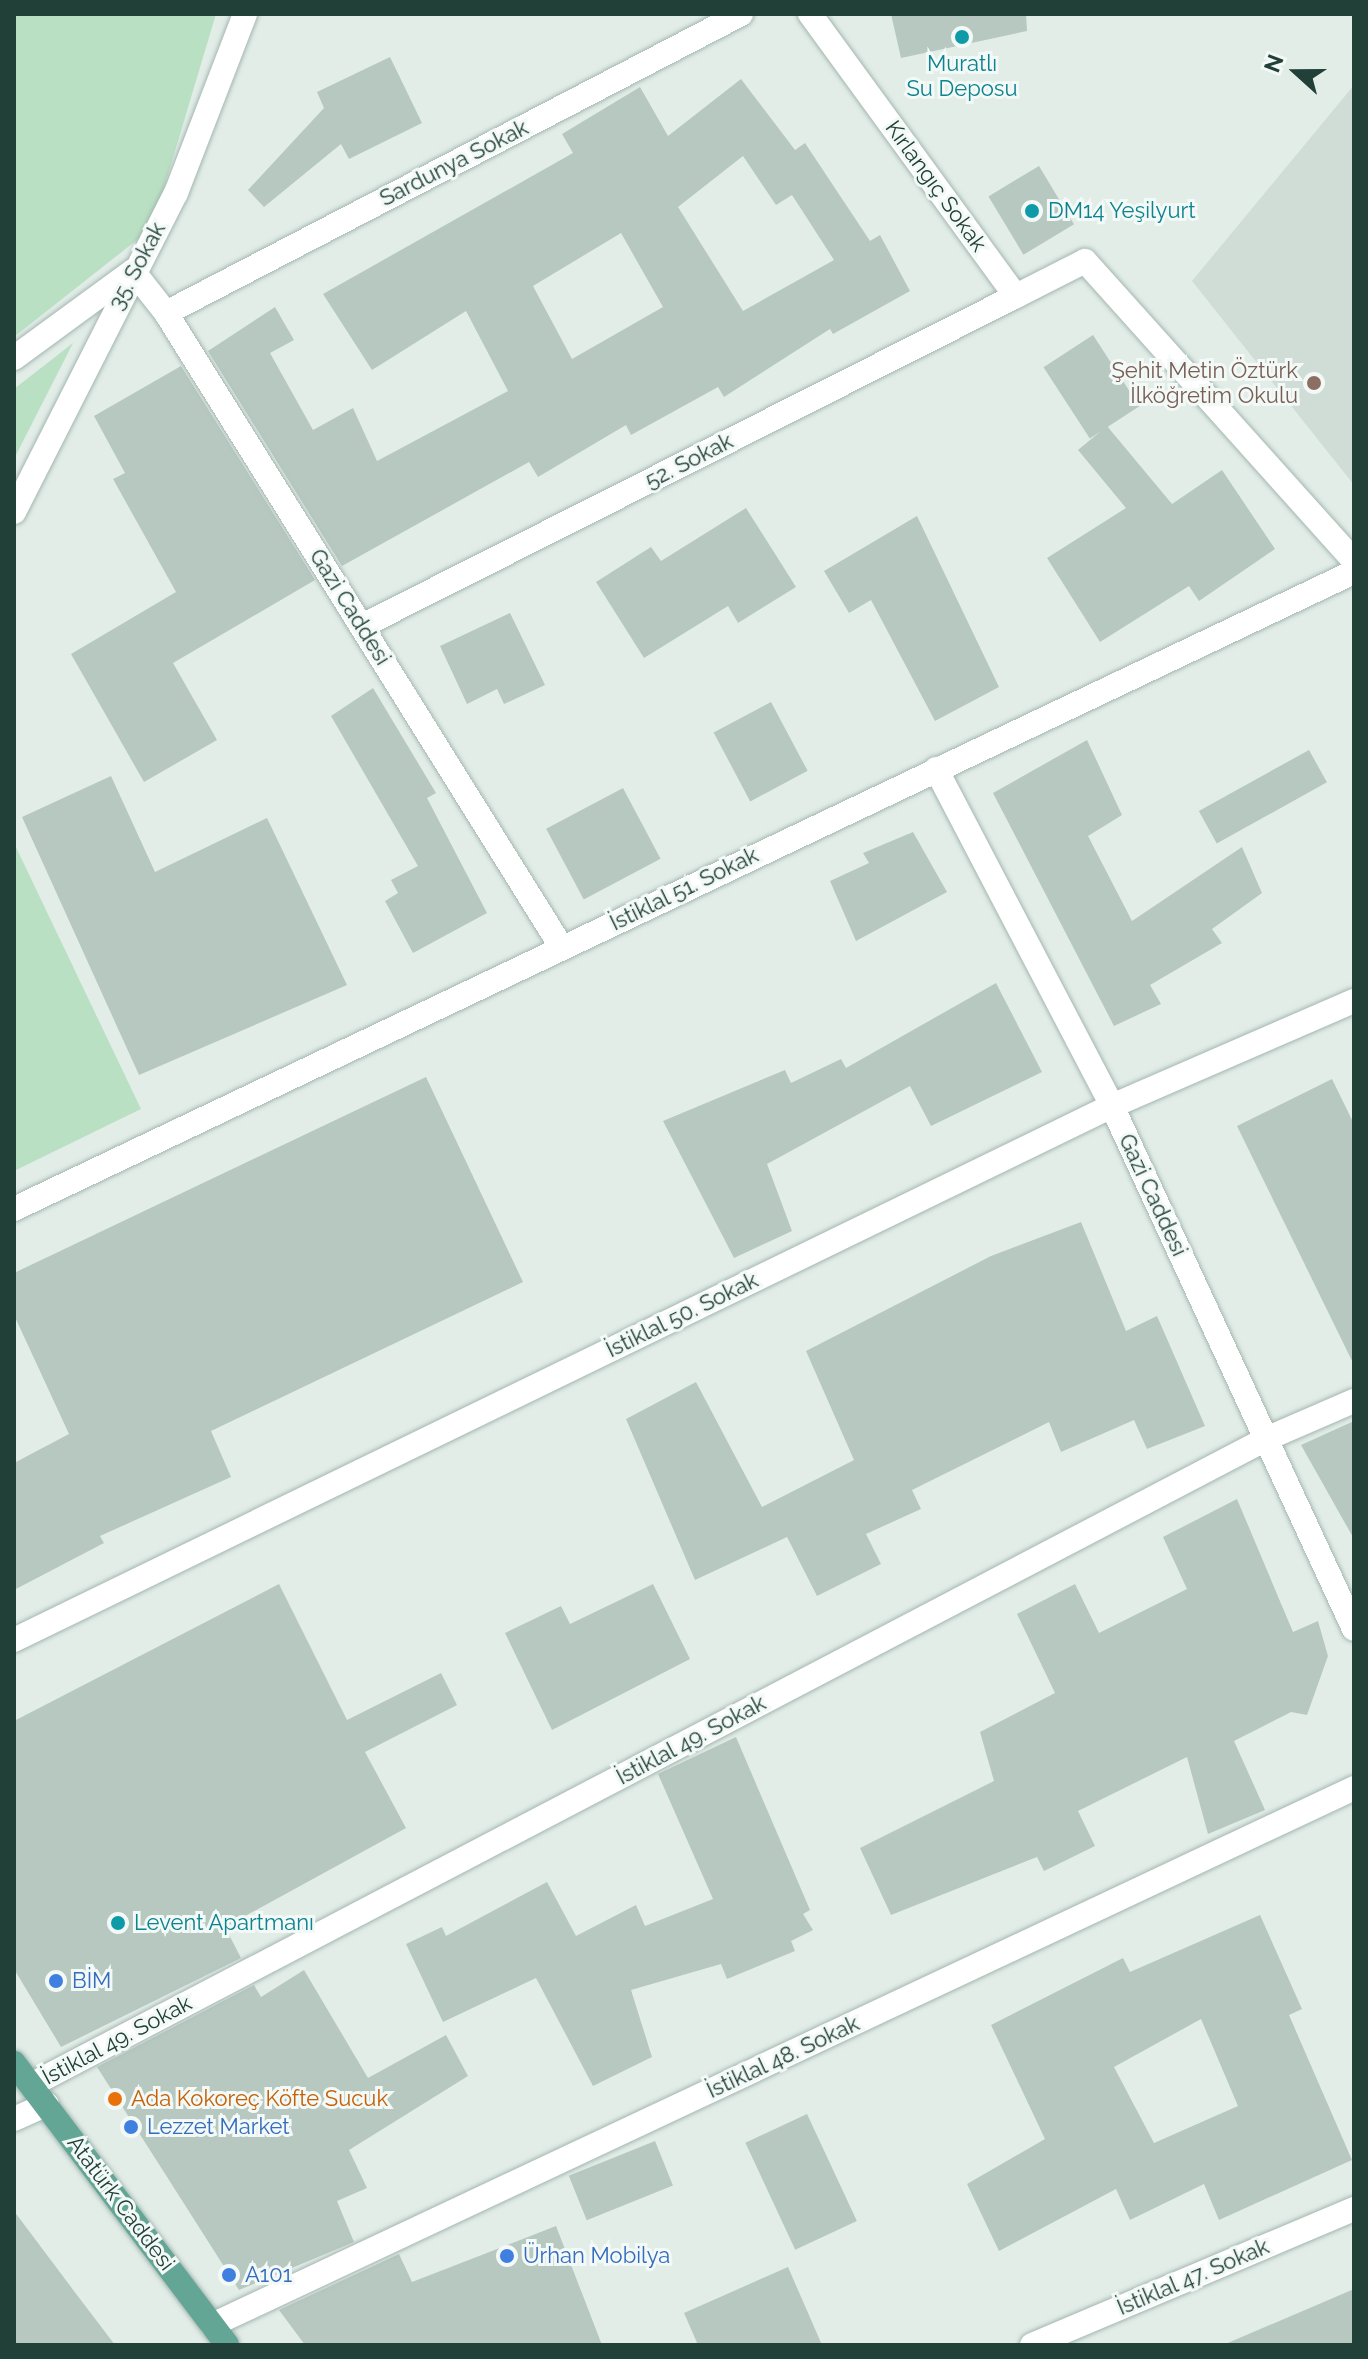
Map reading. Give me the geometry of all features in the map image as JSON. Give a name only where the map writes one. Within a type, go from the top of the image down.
[{"type":"main road","name":"Atatürk Caddesi","points":[[14,2063],[227,2345]]},
{"type":"street","name":"35. Sokak","points":[[14,512],[133,271],[176,193],[245,14]]},
{"type":"street","name":"Sardunya Sokak","points":[[166,313],[741,14]]},
{"type":"street","name":"Kırlangıç Sokak","points":[[810,14],[1016,296]]},
{"type":"street","points":[[1016,296],[1085,261],[1354,561]]},
{"type":"street","name":"Gazi Caddesi","points":[[133,271],[166,313],[562,948]]},
{"type":"street","points":[[14,358],[133,271]]},
{"type":"street","name":"52. Sokak","points":[[362,626],[1016,296]]},
{"type":"street","name":"İstiklal 51. Sokak","points":[[14,1209],[1354,572]]},
{"type":"street","name":"Gazi Caddesi","points":[[936,769],[1112,1106],[1354,1629]]},
{"type":"street","name":"İstiklal 50. Sokak","points":[[14,1640],[1112,1106],[1354,1001]]},
{"type":"street","name":"İstiklal 49. Sokak","points":[[31,2085],[1266,1439],[1354,1401]]},
{"type":"street","name":"İstiklal 48. Sokak","points":[[212,2325],[1354,1788]]},
{"type":"street","points":[[14,2119],[47,2104]]},
{"type":"street","name":"İstiklal 47. Sokak","points":[[1032,2345],[1354,2209]]},
{"type":"shaded area","name":"Şehit Metin Öztürk İlköğretim Okulu","points":[[1354,85],[1354,485],[1192,281]]},
{"type":"green space","points":[[14,14],[216,14],[152,228],[14,337]]},
{"type":"green space","points":[[73,343],[14,459],[14,389]]},
{"type":"green space","points":[[14,843],[141,1109],[14,1171]]},
{"type":"building","name":"Muratlı Su Deposu","points":[[891,14],[1026,14],[1027,31],[901,58]]},
{"type":"building","points":[[390,57],[422,123],[349,159],[341,144],[264,207],[248,190],[324,108],[317,92]]},
{"type":"building","points":[[741,79],[795,150],[805,143],[870,241],[880,235],[910,291],[833,334],[830,329],[724,397],[718,387],[631,435],[626,425],[538,477],[529,462],[342,566],[208,351],[275,307],[294,340],[270,353],[313,430],[353,408],[377,461],[508,391],[466,311],[372,370],[323,294],[573,153],[562,134],[640,87],[668,136]],"holes":[[[743,156],[776,205],[792,195],[834,260],[743,311],[678,207]],[[621,233],[663,307],[572,359],[533,286]]]},
{"type":"building","name":"DM14 Yeşilyurt","points":[[1039,166],[1074,224],[1023,255],[988,196]]},
{"type":"building","points":[[1093,335],[1139,406],[1090,438],[1044,367]]},
{"type":"building","points":[[181,366],[315,580],[173,663],[217,740],[144,782],[71,654],[176,592],[113,479],[125,473],[94,416]]},
{"type":"building","points":[[1107,426],[1172,504],[1222,470],[1275,549],[1199,601],[1189,586],[1100,642],[1047,558],[1126,508],[1078,450]]},
{"type":"building","points":[[746,508],[796,587],[738,623],[728,606],[644,658],[596,582],[651,547],[661,561]]},
{"type":"building","points":[[917,516],[999,687],[935,721],[871,600],[849,613],[824,571]]},
{"type":"building","points":[[510,613],[545,685],[504,704],[497,689],[467,704],[440,646]]},
{"type":"building","points":[[373,688],[436,793],[427,798],[487,913],[413,953],[385,901],[398,893],[391,880],[418,866],[331,716]]},
{"type":"building","points":[[771,702],[808,771],[750,801],[714,733]]},
{"type":"building","points":[[1087,740],[1122,815],[1088,836],[1132,921],[1242,847],[1262,893],[1212,929],[1222,943],[1150,985],[1161,1004],[1114,1026],[993,793]]},
{"type":"building","points":[[1309,750],[1327,782],[1217,843],[1199,811]]},
{"type":"building","points":[[111,776],[155,872],[267,818],[347,985],[139,1075],[22,817]]},
{"type":"building","points":[[623,788],[661,859],[584,899],[546,829]]},
{"type":"building","points":[[913,832],[947,892],[856,941],[830,881],[869,863],[863,853]]},
{"type":"building","points":[[996,983],[1042,1072],[931,1126],[910,1086],[767,1164],[792,1231],[734,1258],[663,1121],[785,1070],[791,1083],[841,1059],[846,1068]]},
{"type":"building","points":[[426,1077],[523,1282],[211,1431],[231,1477],[100,1536],[104,1543],[14,1590],[14,1463],[69,1434],[14,1315],[14,1273]]},
{"type":"building","points":[[1332,1079],[1354,1124],[1354,1365],[1237,1126]]},
{"type":"building","points":[[1081,1222],[1126,1331],[1157,1316],[1205,1426],[1147,1449],[1134,1420],[1061,1452],[1049,1422],[912,1490],[921,1509],[866,1534],[881,1564],[817,1596],[787,1537],[695,1580],[626,1419],[696,1382],[762,1507],[854,1460],[806,1351],[991,1256]]},
{"type":"building","points":[[1354,1421],[1354,1539],[1301,1445]]},
{"type":"building","points":[[1237,1499],[1293,1632],[1318,1621],[1328,1656],[1307,1715],[1291,1712],[1234,1741],[1265,1810],[1208,1834],[1187,1757],[1078,1811],[1095,1846],[1044,1871],[1037,1857],[891,1915],[860,1848],[994,1781],[980,1732],[1055,1693],[1017,1614],[1075,1584],[1099,1633],[1187,1589],[1163,1537]]},
{"type":"building","points":[[279,1584],[347,1720],[441,1673],[457,1705],[365,1752],[406,1828],[225,1927],[241,1958],[61,2047],[14,1969],[14,1721]]},
{"type":"building","points":[[653,1584],[690,1659],[552,1730],[505,1633],[561,1606],[570,1624]]},
{"type":"building","points":[[736,1737],[810,1910],[803,1914],[813,1930],[791,1941],[795,1951],[727,1979],[721,1964],[631,1990],[652,2057],[593,2086],[536,1978],[443,2022],[406,1944],[442,1927],[446,1936],[547,1882],[576,1936],[636,1905],[645,1926],[713,1899],[658,1774]]},
{"type":"building","points":[[1260,1915],[1302,2009],[1289,2015],[1352,2160],[1219,2220],[1204,2184],[1130,2220],[1116,2189],[999,2251],[967,2184],[1045,2139],[991,2025],[1123,1958],[1130,1972]],"holes":[[[1201,2019],[1238,2106],[1154,2143],[1114,2067]]]},
{"type":"building","points":[[304,1970],[368,2078],[446,2035],[468,2076],[349,2150],[367,2188],[337,2201],[354,2242],[239,2290],[97,2067],[254,1985],[261,1997]]},
{"type":"building","points":[[807,2114],[857,2221],[795,2250],[745,2143]]},
{"type":"building","points":[[655,2141],[673,2186],[587,2220],[569,2176]]},
{"type":"building","points":[[14,2211],[77,2295],[115,2345],[14,2345]]},
{"type":"building","points":[[556,2226],[602,2345],[305,2345],[279,2310],[399,2254],[412,2282]]},
{"type":"building","points":[[788,2267],[822,2345],[698,2345],[684,2313]]},
{"type":"building","points":[[1354,2289],[1354,2345],[1223,2345]]},
{"type":"place","name":"Muratlı Su Deposu","points":[[962,37]]},
{"type":"place","name":"DM14 Yeşilyurt","points":[[1032,211]]},
{"type":"place","name":"Şehit Metin Öztürk İlköğretim Okulu","points":[[1314,383]]},
{"type":"place","name":"Levent Apartmanı","points":[[118,1923]]},
{"type":"place","name":"BİM","points":[[56,1981]]},
{"type":"place","name":"Ada Kokoreç Köfte Sucuk","points":[[115,2099]]},
{"type":"place","name":"Lezzet Market","points":[[131,2127]]},
{"type":"place","name":"Ürhan Mobilya","points":[[507,2256]]},
{"type":"place","name":"A101","points":[[229,2275]]}]
